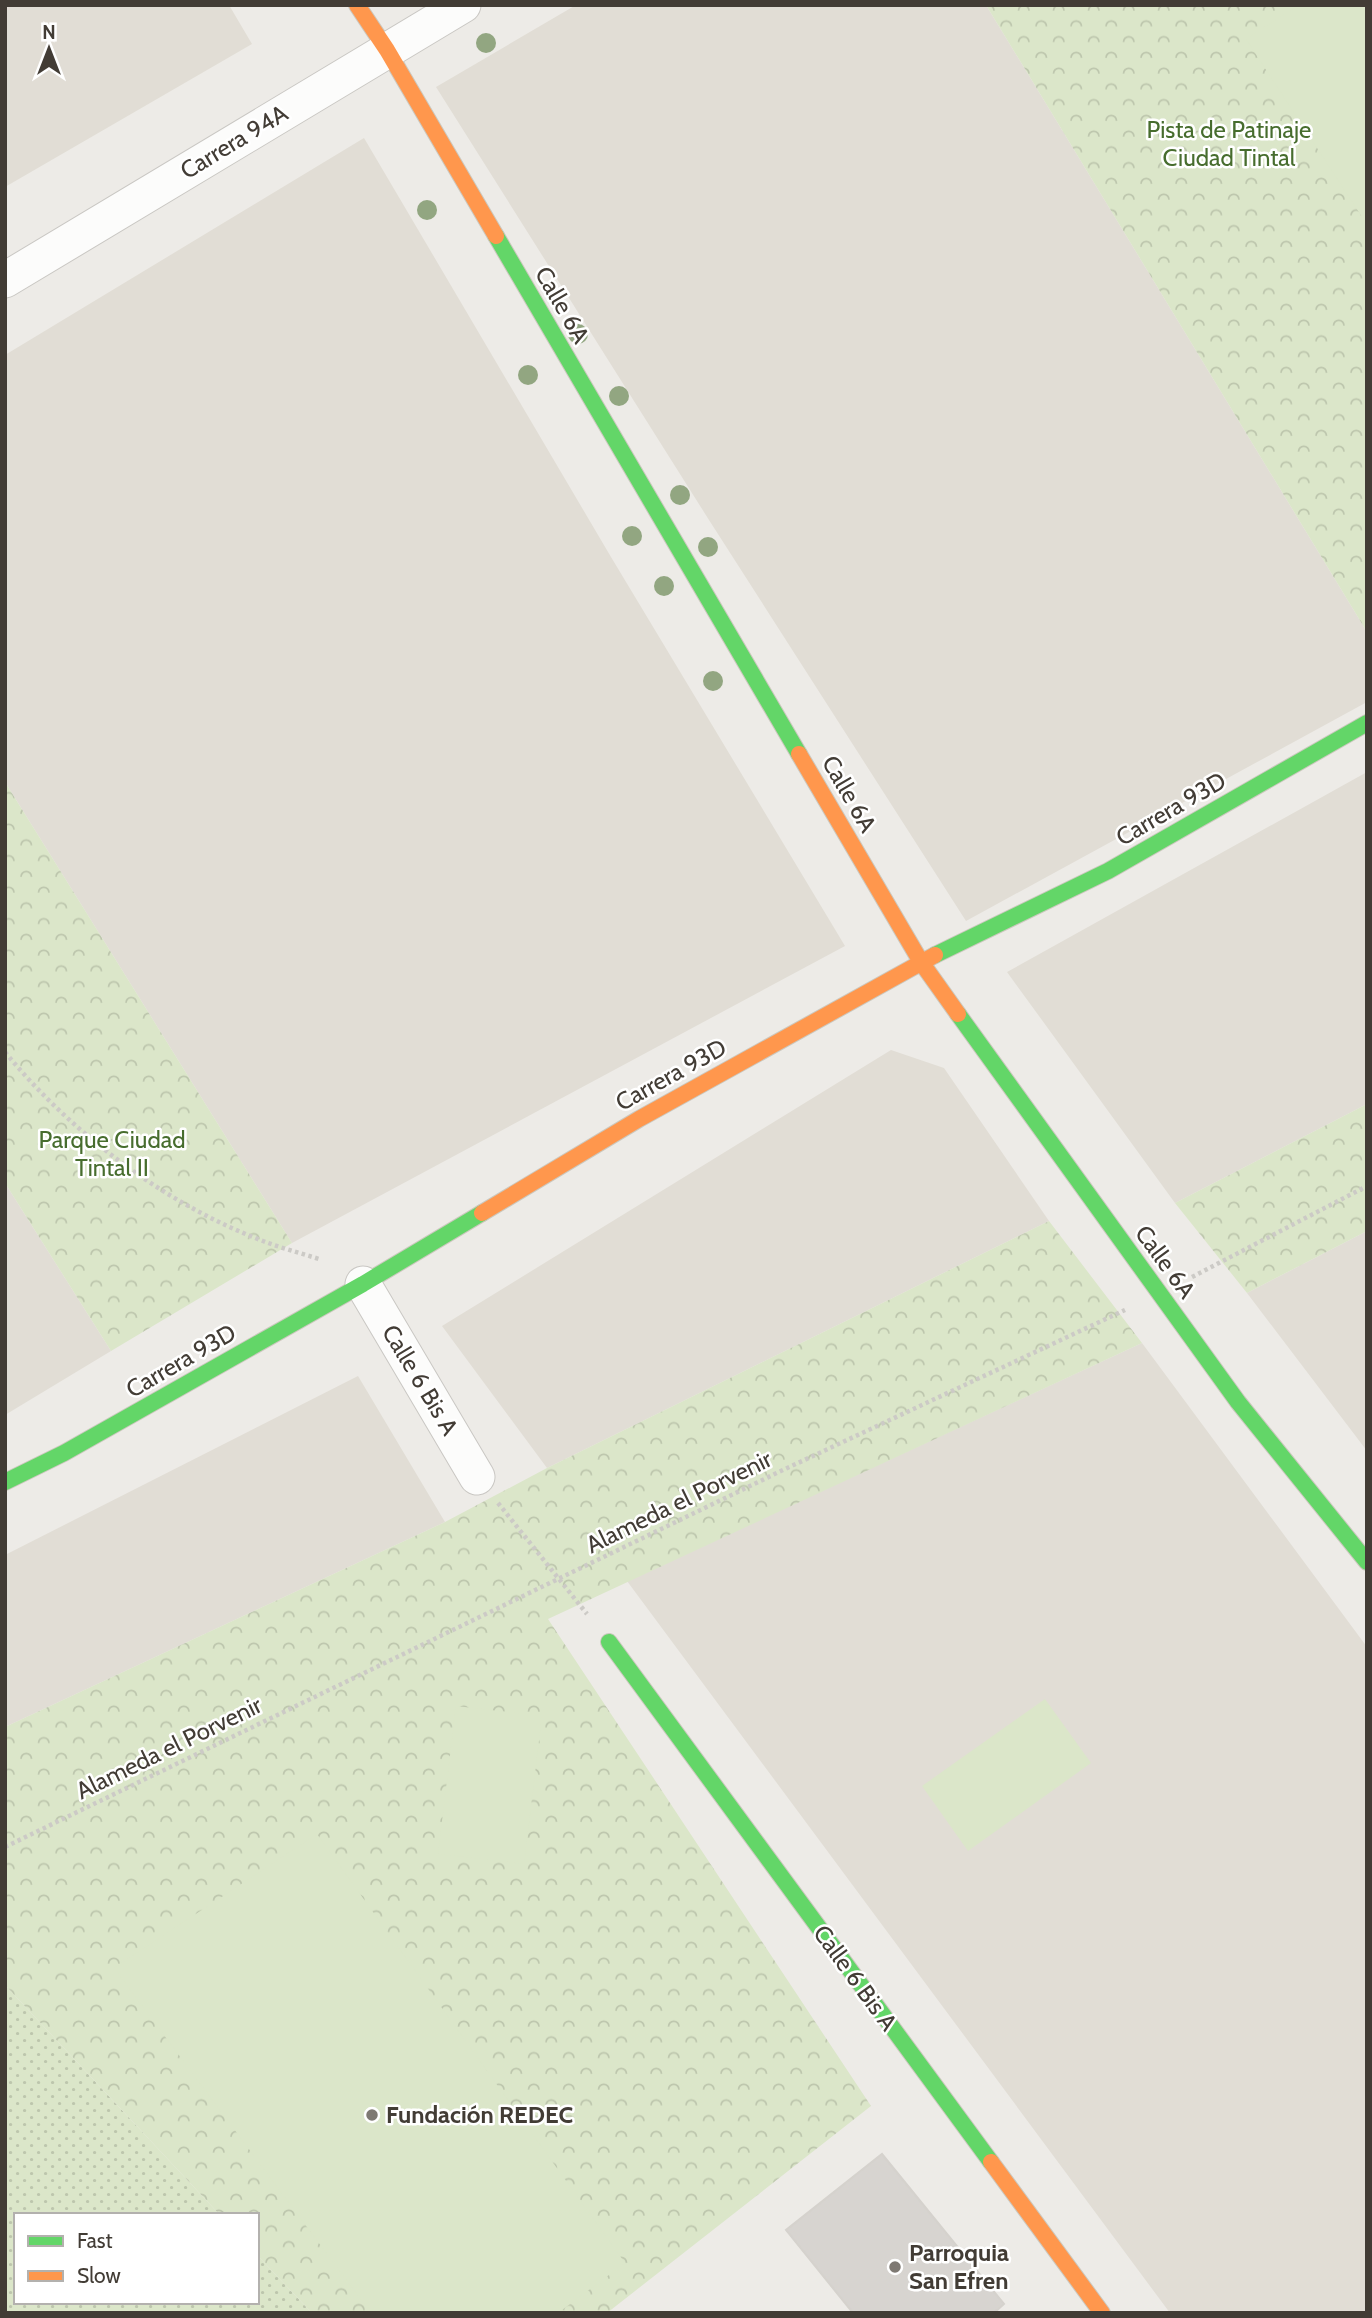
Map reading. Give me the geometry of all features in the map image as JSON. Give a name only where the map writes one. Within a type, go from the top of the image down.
[{"type":"street","name":"Calle 6A","points":[[357,5],[387,50],[921,961],[1238,1402],[1367,1562]]},
{"type":"street","name":"Carrera 94A","points":[[5,279],[463,5]]},
{"type":"street","name":"Carrera 93D","points":[[5,1482],[64,1453],[363,1284],[639,1119],[921,961],[1108,871],[1367,723]]},
{"type":"street","name":"Calle 6 Bis A","points":[[363,1284],[477,1477]]},
{"type":"street","name":"Calle 6 Bis A","points":[[609,1642],[1102,2313]]},
{"type":"path","points":[[5,1052],[72,1123],[125,1166],[201,1213],[262,1241],[319,1259]]},
{"type":"path","name":"Alameda el Porvenir","points":[[5,1847],[796,1464],[1160,1294],[1367,1186]]},
{"type":"path","points":[[516,1526],[568,1590]]},
{"type":"shaded area","points":[[5,5],[229,5],[252,44],[5,187]]},
{"type":"shaded area","points":[[576,5],[986,5],[1367,632],[1367,702],[966,921],[436,87]]},
{"type":"shaded area","points":[[364,138],[845,946],[292,1243],[5,782],[5,355]]},
{"type":"shaded area","points":[[1367,772],[1367,1104],[1175,1203],[1007,972]]},
{"type":"shaded area","points":[[891,1050],[944,1068],[1049,1221],[547,1468],[442,1326]]},
{"type":"shaded area","points":[[5,1183],[111,1351],[5,1415]]},
{"type":"shaded area","points":[[1367,1231],[1367,1451],[1247,1293]]},
{"type":"shaded area","points":[[1142,1343],[1367,1647],[1367,2313],[1170,2313],[627,1581]]},
{"type":"shaded area","points":[[358,1376],[445,1522],[5,1727],[5,1555]]},
{"type":"green space","name":"Pista de Patinaje Ciudad Tintal","points":[[986,5],[1367,5],[1367,632]]},
{"type":"green space","points":[[1299,5],[1367,5],[1367,214],[1362,217],[1246,39]]},
{"type":"green space","name":"Parque Ciudad Tintal II","points":[[5,782],[292,1243],[111,1351],[5,1183]]},
{"type":"green space","points":[[1367,1104],[1367,1231],[1247,1293],[1175,1203]]},
{"type":"green space","points":[[1049,1221],[1142,1343],[548,1619],[871,2106],[607,2313],[312,2313],[259,2257],[259,2213],[218,2213],[5,1985],[5,1727],[445,1522],[547,1468]]},
{"type":"green space","points":[[1045,1699],[1091,1763],[968,1851],[922,1786]]},
{"type":"green space","points":[[456,1706],[542,1716],[524,1864],[438,1854]]},
{"type":"green space","name":"Fundación REDEC","points":[[317,1834],[625,2263],[558,2313],[371,2313],[114,1968]]},
{"type":"green space","points":[[5,1985],[218,2213],[14,2213],[14,2304],[259,2304],[259,2257],[312,2313],[5,2313]]},
{"type":"building","name":"Parroquia San Efren","points":[[882,2154],[1004,2304],[994,2313],[853,2313],[786,2230]]},
{"type":"traffic: fast","points":[[496,236],[799,754]]},
{"type":"traffic: fast","points":[[935,955],[1108,871],[1367,723]]},
{"type":"traffic: fast","points":[[958,1014],[1238,1402],[1367,1562]]},
{"type":"traffic: fast","points":[[5,1482],[64,1453],[363,1284],[482,1213]]},
{"type":"traffic: fast","points":[[609,1642],[991,2162]]},
{"type":"traffic: slow","points":[[357,5],[387,50],[496,236]]},
{"type":"traffic: slow","points":[[799,754],[921,962],[958,1014]]},
{"type":"traffic: slow","points":[[482,1213],[639,1119],[935,955]]},
{"type":"traffic: slow","points":[[991,2162],[1102,2313]]},
{"type":"place","name":"Fundación REDEC","points":[[372,2115]]},
{"type":"place","name":"Parroquia San Efren","points":[[895,2267]]}]
